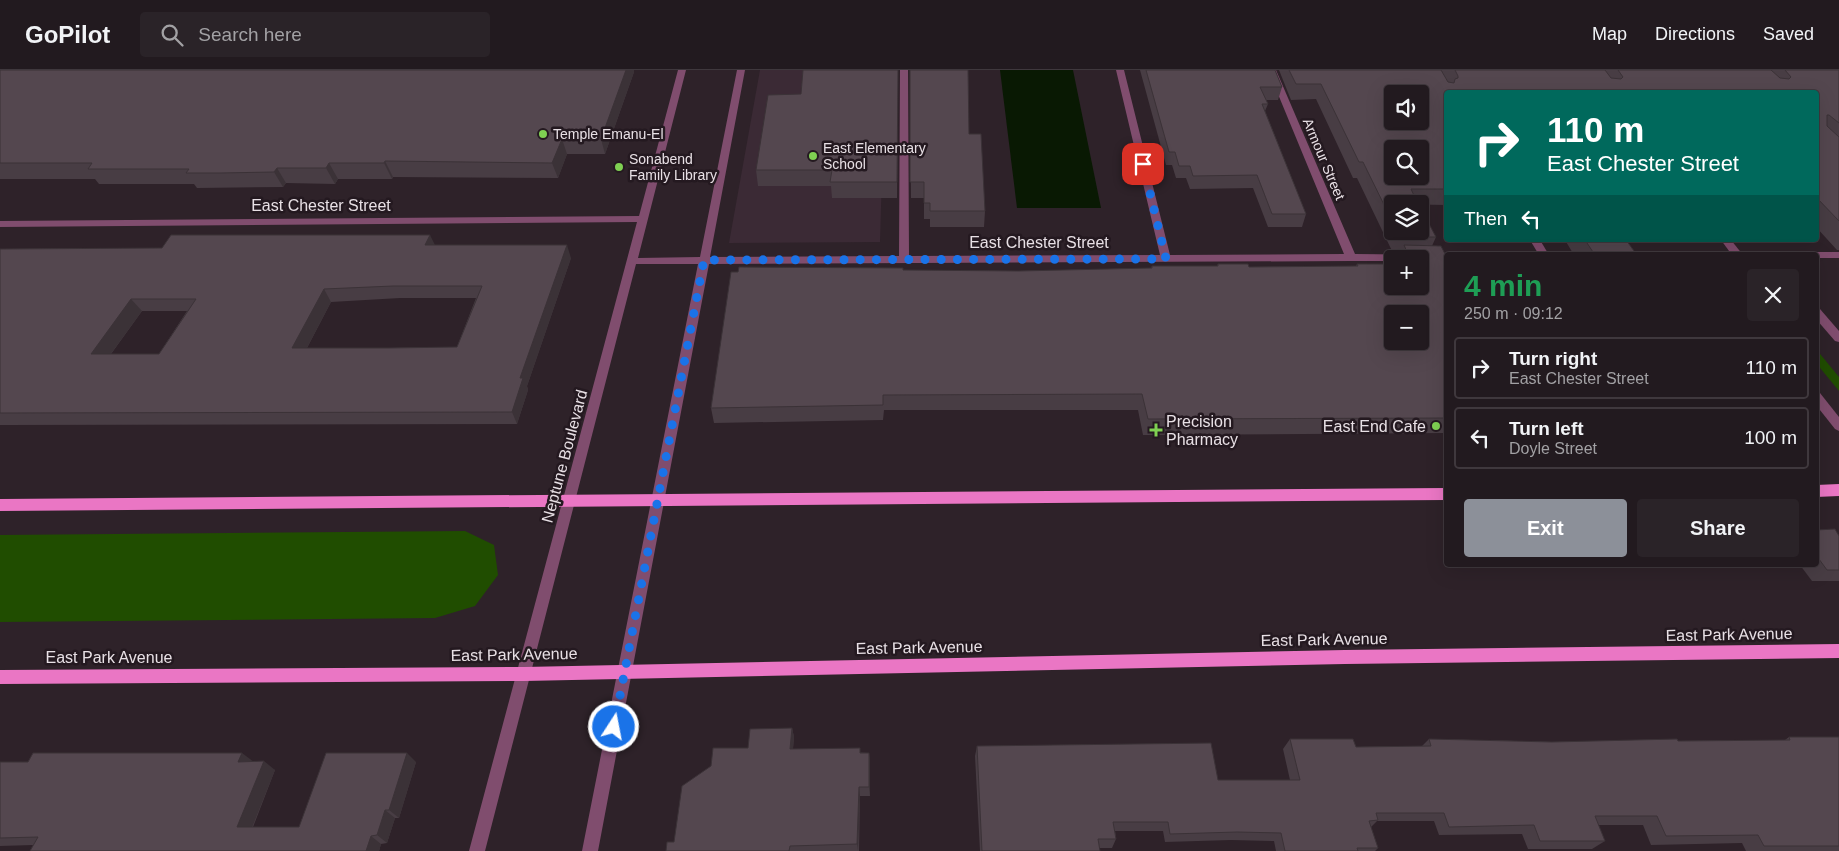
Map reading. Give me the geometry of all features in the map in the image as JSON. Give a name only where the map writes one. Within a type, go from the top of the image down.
[{"type":"highway","points":[[1819,490],[1839,490]]},
{"type":"highway","points":[[0,505],[1444,494]]},
{"type":"highway","name":"East Park Avenue","points":[[0,676],[524,674],[1345,657],[1839,651]]},
{"type":"street","name":"Neptune Boulevard","points":[[477,851],[682,70]]},
{"type":"street","points":[[590,851],[741,70]]},
{"type":"street","points":[[904,70],[904,259]]},
{"type":"street","points":[[1120,70],[1166,259]]},
{"type":"street","name":"Armour Street","points":[[1272,70],[1351,258]]},
{"type":"street","name":"East Chester Street","points":[[0,224],[643,219]]},
{"type":"street","points":[[1728,242],[1736,252]]},
{"type":"street","points":[[1819,255],[1839,255]]},
{"type":"street","name":"East Chester Street","points":[[632,261],[1444,257]]},
{"type":"street","points":[[1819,315],[1839,338]]},
{"type":"street","points":[[1819,400],[1839,426]]},
{"type":"shaded area","name":"East Elementary School","points":[[760,70],[885,70],[880,242],[729,243]]},
{"type":"shaded area","points":[[1000,70],[1073,70],[1101,208],[1017,208]]},
{"type":"green space","points":[[1819,353],[1839,377],[1839,391],[1819,367]]},
{"type":"green space","points":[[465,531],[494,545],[498,575],[475,606],[435,618],[0,622],[0,535]]},
{"type":"building","points":[[0,70],[626,70],[601,139],[562,139],[552,163],[385,161],[384,163],[329,163],[326,168],[277,168],[274,172],[186,173],[189,169],[88,169],[92,163],[0,163]]},
{"type":"building","points":[[803,70],[898,70],[897,182],[830,182],[832,170],[756,170],[768,95],[801,94]]},
{"type":"building","points":[[910,70],[968,70],[969,134],[981,134],[985,211],[930,211],[930,203],[924,203],[924,182],[910,182]]},
{"type":"building","points":[[1146,70],[1275,70],[1282,87],[1260,87],[1268,104],[1262,104],[1306,214],[1272,214],[1257,175],[1193,176],[1190,166],[1179,166],[1175,152],[1169,152]]},
{"type":"building","points":[[1289,70],[1441,70],[1448,82],[1454,83],[1455,79],[1458,78],[1455,70],[1605,70],[1611,78],[1621,79],[1623,77],[1618,70],[1771,70],[1780,78],[1789,79],[1791,77],[1785,70],[1839,70],[1839,123],[1827,115],[1827,126],[1839,137],[1839,221],[1819,200],[1819,90],[1444,90],[1444,189],[1411,189],[1414,195],[1384,195],[1384,205],[1363,162],[1359,162],[1321,84],[1296,84]]},
{"type":"building","points":[[1429,224],[1436,237],[1429,237]]},
{"type":"building","points":[[171,235],[430,235],[425,245],[567,245],[520,378],[523,378],[512,412],[0,413],[0,249],[162,248]],"holes":[[[393,286],[482,286],[457,347],[292,348],[324,289]],[[131,299],[196,299],[159,354],[91,354]]]},
{"type":"building","points":[[1586,242],[1627,242],[1635,252],[1593,252]]},
{"type":"building","points":[[1404,245],[1441,246],[1444,252],[1444,418],[1148,419],[1142,394],[883,395],[883,405],[711,408],[731,272],[738,272],[739,267],[1019,271],[1152,268],[1152,266],[1218,266],[1218,264],[1248,264],[1249,267],[1358,266],[1357,264],[1384,264],[1384,295],[1429,295],[1429,250],[1406,250]]},
{"type":"building","points":[[1835,529],[1839,536],[1839,570],[1827,570],[1819,559],[1819,530]]},
{"type":"building","points":[[792,728],[790,749],[860,748],[860,753],[869,753],[869,787],[859,787],[857,844],[790,846],[789,851],[666,851],[667,842],[674,842],[682,786],[711,766],[713,748],[748,748],[750,729]]},
{"type":"building","points":[[1789,737],[1839,737],[1839,846],[1764,846],[1758,835],[1666,836],[1657,816],[1595,816],[1605,841],[1540,841],[1534,825],[1449,827],[1444,813],[1376,813],[1378,820],[1369,821],[1378,848],[1357,848],[1358,851],[1285,851],[1281,833],[1170,834],[1168,822],[1113,822],[1116,839],[1098,839],[1100,851],[982,851],[977,746],[1211,743],[1218,780],[1300,780],[1290,739],[1353,739],[1356,747],[1431,746],[1429,739],[1552,742],[1677,739],[1678,741],[1790,740]]},
{"type":"building","points":[[33,753],[242,753],[238,762],[264,761],[237,827],[299,827],[326,753],[407,753],[389,810],[385,810],[377,835],[371,836],[366,851],[30,851],[38,837],[0,838],[0,762],[28,762]]},
{"type":"place","name":"Temple Emanu-El","points":[[543,134]]},
{"type":"place","name":"East Elementary School","points":[[813,156]]},
{"type":"place","name":"Sonabend Family Library","points":[[619,167]]},
{"type":"place","name":"East End Cafe","points":[[1436,426]]},
{"type":"place","name":"Precision Pharmacy","points":[[1156,430]]},
{"type":"route","points":[[614,727],[704,260],[1166,259],[1143,164]]}]
